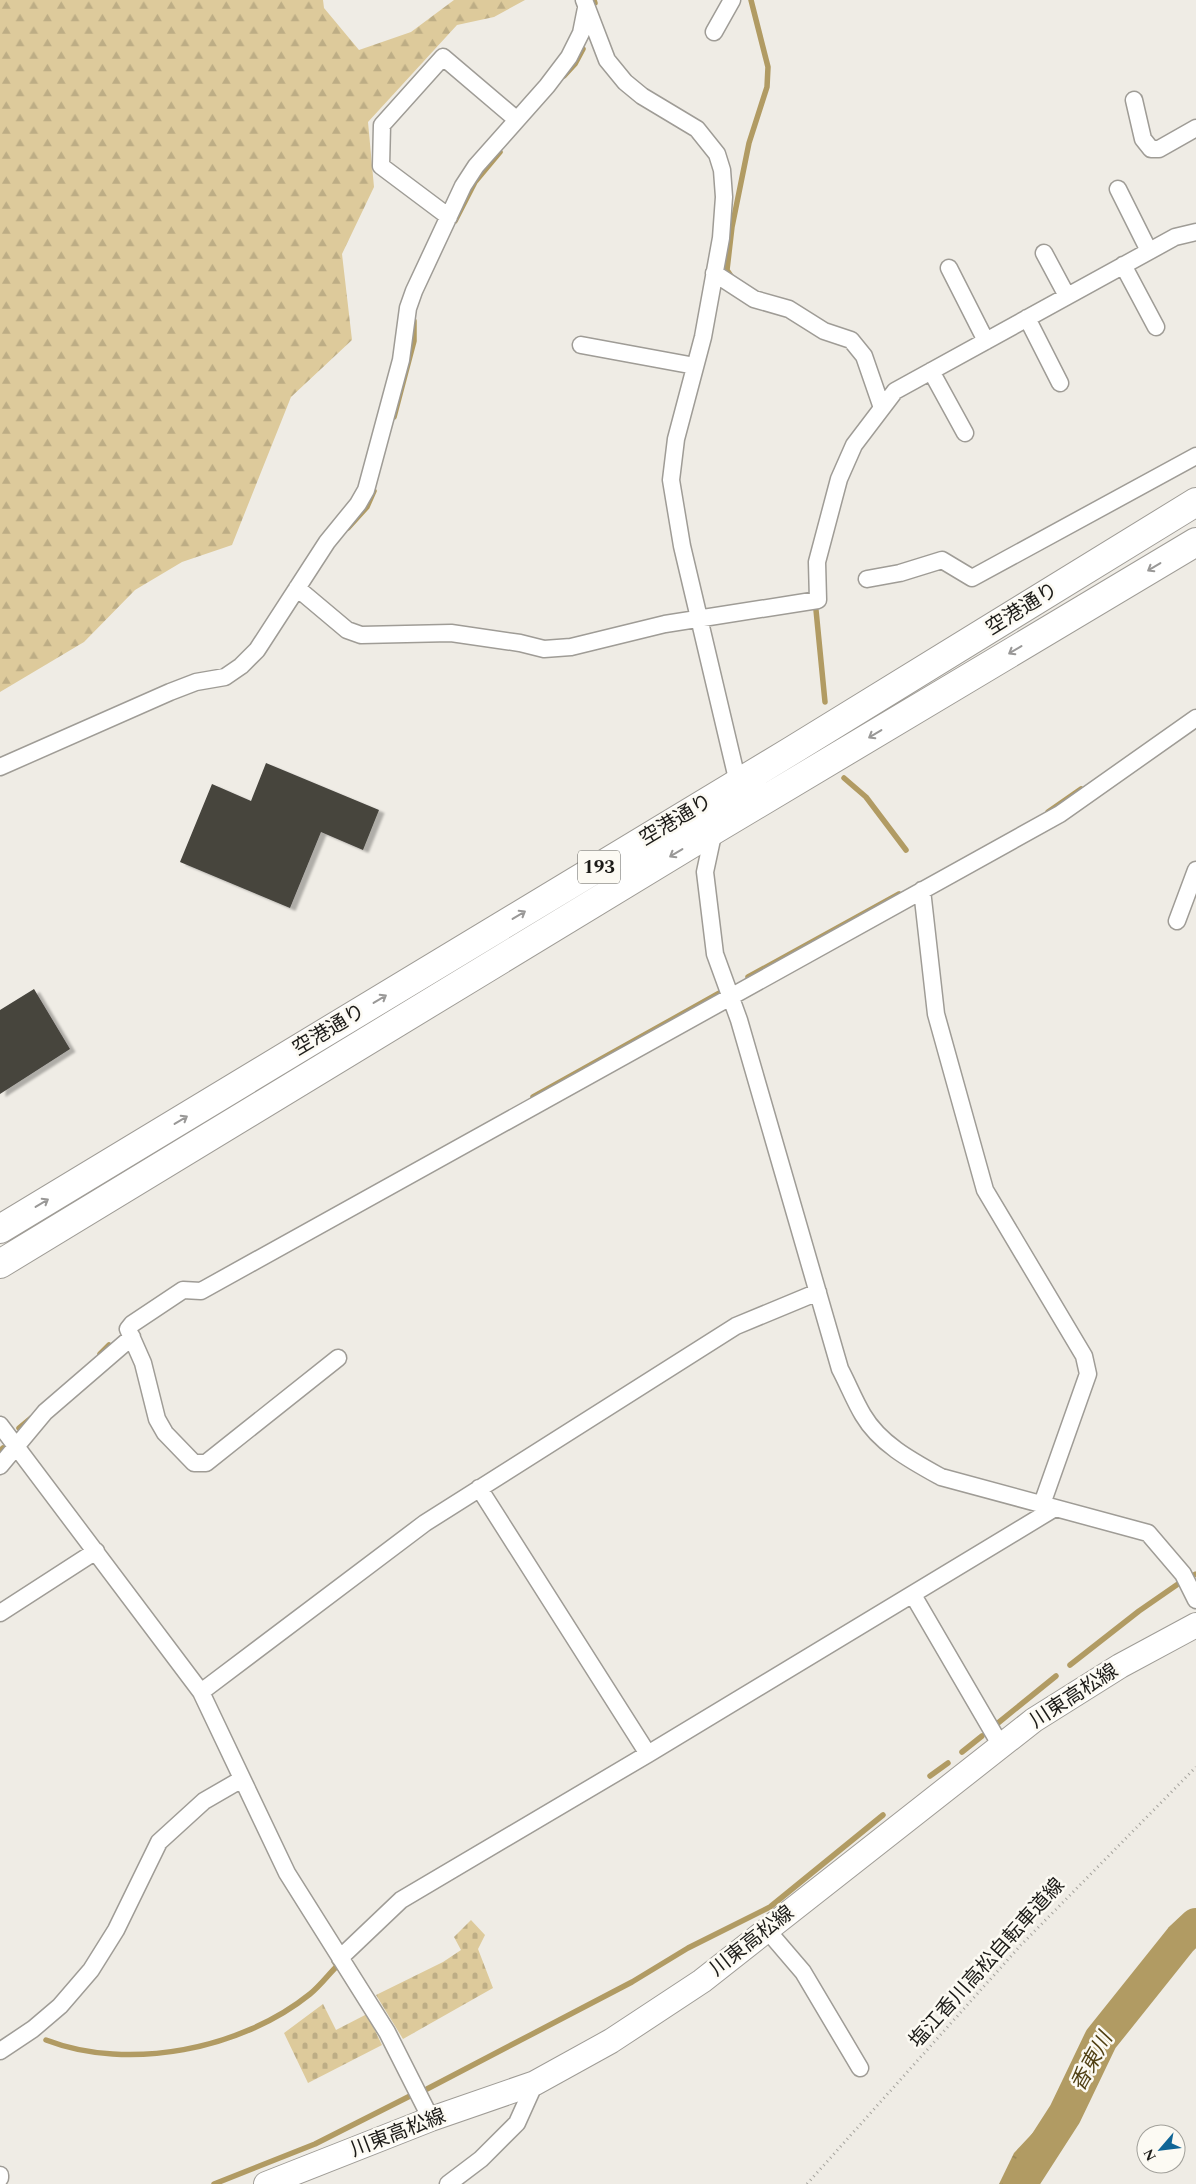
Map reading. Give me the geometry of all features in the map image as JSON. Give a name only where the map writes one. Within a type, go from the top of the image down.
[{"type":"highway","name":"空港通り","points":[[0,1228],[738,783],[1196,502]]},
{"type":"highway","name":"空港通り","points":[[0,1264],[714,830],[1196,542]]},
{"type":"main road","name":"川東高松線","points":[[266,2184],[431,2119],[535,2083],[611,2042],[702,1981],[1034,1720],[1112,1670],[1196,1625]]},
{"type":"street","points":[[714,32],[732,0]]},
{"type":"street","points":[[0,767],[170,692],[196,682],[225,677],[241,666],[257,650],[327,542],[358,504],[366,490],[401,360],[408,308],[414,291],[463,186],[476,166],[547,86],[569,57],[581,33],[585,3]]},
{"type":"street","points":[[585,3],[607,60],[625,82],[642,96],[697,129],[717,154],[722,170],[724,197],[721,238],[695,366],[676,439],[671,480],[680,536],[738,783],[714,830],[706,872],[709,913],[715,954],[730,995],[840,1370],[863,1416],[883,1440],[910,1460],[941,1477],[1148,1533],[1183,1574],[1196,1600]]},
{"type":"street","points":[[449,217],[381,166],[382,125],[443,57],[516,120]]},
{"type":"street","points":[[1134,100],[1143,139],[1151,149],[1159,149],[1196,128]]},
{"type":"street","points":[[1118,190],[1149,251]]},
{"type":"street","points":[[297,588],[347,630],[360,635],[451,633],[520,643],[544,649],[571,648],[665,624],[818,600],[817,562],[839,479],[854,444],[895,391],[1174,237],[1196,232]]},
{"type":"street","points":[[1044,253],[1067,296]]},
{"type":"street","points":[[1123,265],[1156,327]]},
{"type":"street","points":[[950,268],[986,341]]},
{"type":"street","points":[[714,273],[754,299],[789,308],[824,331],[851,340],[864,356],[882,408]]},
{"type":"street","points":[[1027,318],[1060,383]]},
{"type":"street","points":[[582,345],[695,366]]},
{"type":"street","points":[[931,371],[965,433]]},
{"type":"street","points":[[868,579],[900,573],[942,560],[972,578],[1196,456]]},
{"type":"street","points":[[338,1358],[206,1463],[194,1463],[166,1433],[157,1419],[143,1363],[128,1329],[132,1324],[183,1290],[201,1290],[730,995],[1060,814],[1196,718]]},
{"type":"street","points":[[1177,921],[1196,870]]},
{"type":"street","points":[[340,1958],[401,1900],[913,1595],[1049,1506],[1088,1374],[1084,1356],[985,1190],[936,1014],[922,890]]},
{"type":"street","points":[[201,1692],[425,1523],[736,1326],[818,1292]]},
{"type":"street","points":[[0,1466],[45,1412],[132,1337]]},
{"type":"street","points":[[0,1425],[201,1692],[287,1873],[387,2032],[431,2119]]},
{"type":"street","points":[[479,1488],[648,1754]]},
{"type":"street","points":[[0,1613],[96,1551]]},
{"type":"street","points":[[913,1595],[1001,1746]]},
{"type":"street","points":[[0,2051],[33,2029],[60,2006],[90,1970],[116,1930],[159,1842],[204,1801],[242,1779]]},
{"type":"street","points":[[767,1930],[803,1972],[860,2068]]},
{"type":"street","points":[[448,2184],[481,2158],[517,2123],[535,2083]]},
{"type":"path","name":"塩江香川高松自転車道線","points":[[807,2184],[1021,1945],[1196,1767]]},
{"type":"green space","points":[[0,0],[323,0],[324,8],[359,50],[411,32],[454,0],[525,0],[494,17],[457,25],[368,122],[374,187],[342,254],[352,340],[291,397],[232,545],[182,562],[135,590],[84,642],[0,692]]},
{"type":"green space","points":[[471,1920],[485,1935],[478,1949],[493,1988],[403,2039],[376,1995],[443,1962],[461,1950],[454,1937]]},
{"type":"green space","points":[[323,2004],[336,2030],[367,2014],[382,2045],[308,2083],[284,2033]]},
{"type":"water","points":[[1077,2086],[1066,2117],[1029,2184],[999,2184],[1014,2153]]},
{"type":"building","points":[[266,763],[379,810],[363,850],[321,832],[290,908],[180,862],[212,784],[251,801]]},
{"type":"building","points":[[34,989],[70,1049],[0,1094],[0,1010]]},
{"type":"waterway","points":[[733,279],[727,270],[732,227],[749,143],[767,87],[768,67],[751,0]]},
{"type":"waterway","points":[[564,76],[575,64],[583,49]]},
{"type":"waterway","points":[[455,221],[475,182],[500,152]]},
{"type":"waterway","points":[[394,417],[414,341],[414,321]]},
{"type":"waterway","points":[[348,528],[367,507],[374,491]]},
{"type":"waterway","points":[[816,610],[825,702]]},
{"type":"waterway","points":[[844,778],[866,797],[906,850]]},
{"type":"waterway","points":[[1048,812],[1081,789]]},
{"type":"waterway","points":[[748,977],[899,894]]},
{"type":"waterway","points":[[533,1097],[723,991]]},
{"type":"waterway","points":[[100,1354],[109,1345]]},
{"type":"waterway","points":[[19,1428],[31,1418]]},
{"type":"waterway","points":[[0,1451],[3,1448]]},
{"type":"waterway","points":[[1070,1665],[1139,1611],[1178,1584]]},
{"type":"waterway","points":[[998,1723],[1056,1676]]},
{"type":"waterway","points":[[962,1752],[982,1736]]},
{"type":"waterway","points":[[930,1776],[948,1763]]},
{"type":"waterway","points":[[214,2184],[315,2144],[427,2089],[632,1982],[688,1948],[770,1907],[883,1815]]},
{"type":"waterway","name":"香東川","points":[[1020,2184],[1065,2114],[1101,2039],[1181,1939],[1196,1925]]},
{"type":"waterway","points":[[46,2040],[78,2049],[113,2054],[148,2054],[184,2050],[218,2041],[252,2029],[283,2013],[317,1988],[337,1966],[334,1961]]}]
